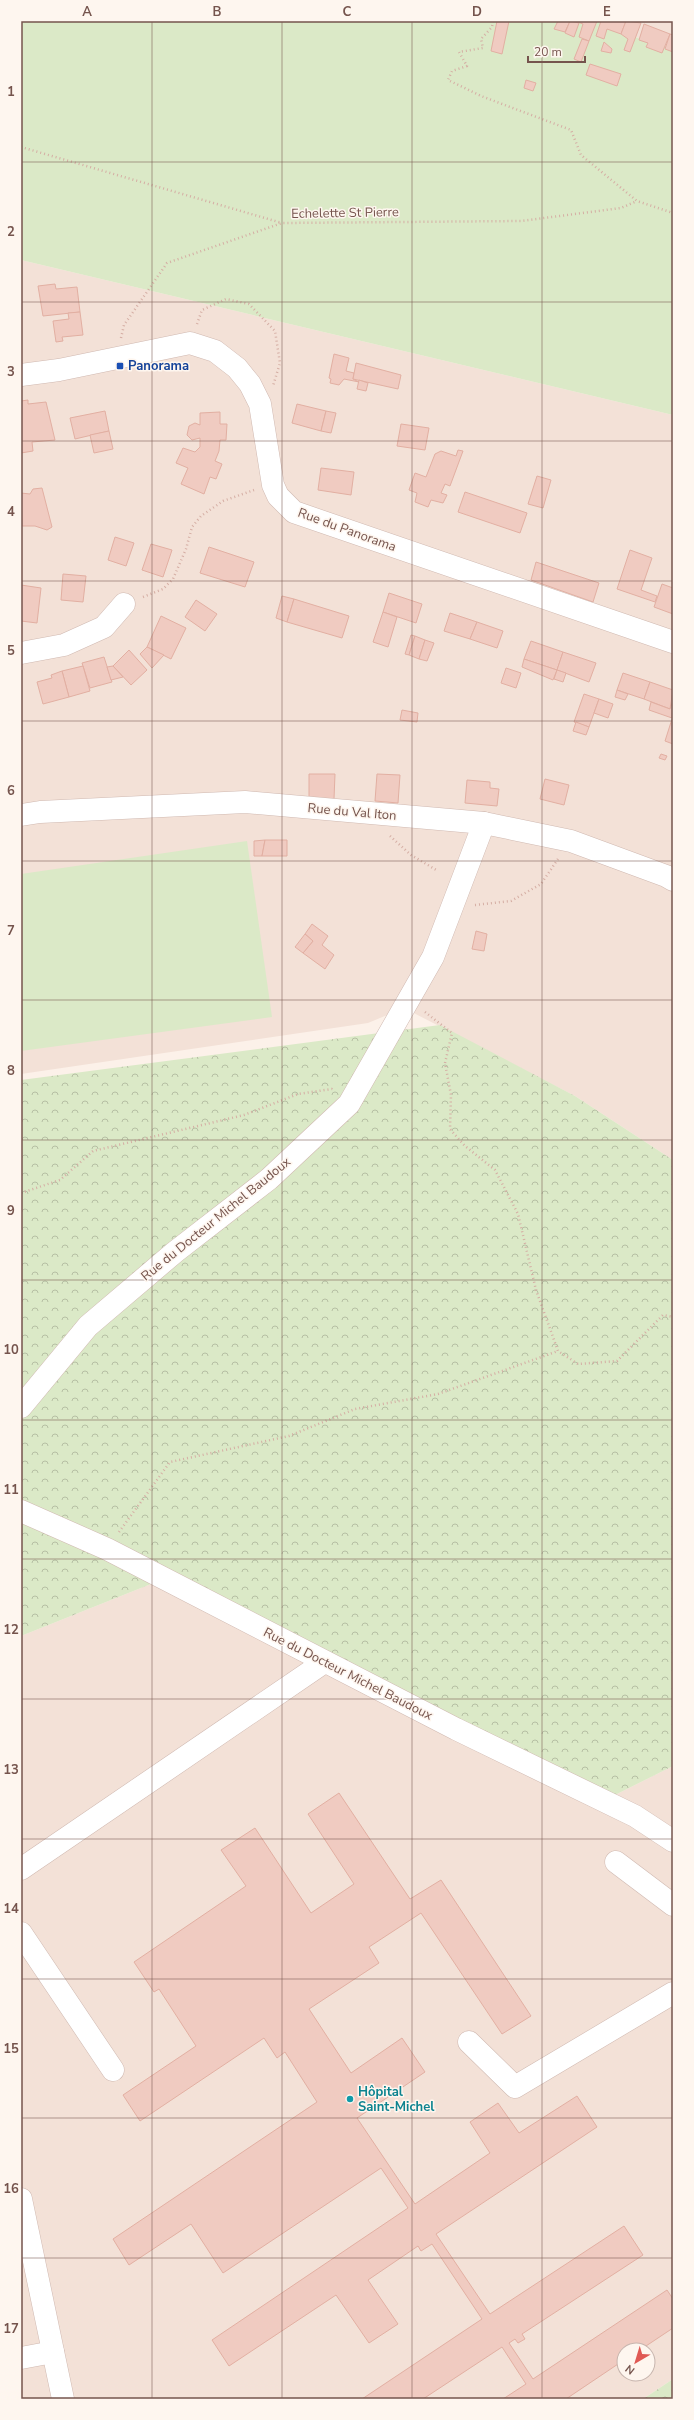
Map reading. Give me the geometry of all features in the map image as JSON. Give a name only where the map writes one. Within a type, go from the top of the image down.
[{"type":"street","name":"Rue du Panorama","points":[[21,375],[59,370],[190,343],[215,351],[237,368],[250,384],[260,404],[272,481],[278,496],[294,512],[673,642]]},
{"type":"street","points":[[21,653],[64,645],[104,627],[124,604]]},
{"type":"street","name":"Rue du Val Iton","points":[[27,812],[244,802],[484,823],[571,841],[666,876],[673,880]]},
{"type":"street","name":"Rue du Docteur Michel Baudoux","points":[[21,1407],[88,1326],[175,1252],[269,1179],[349,1104],[433,957],[484,823]]},
{"type":"street","name":"Rue du Docteur Michel Baudoux","points":[[21,1512],[107,1549],[323,1663],[456,1730],[636,1816],[673,1841]]},
{"type":"street","points":[[21,1869],[323,1663]]},
{"type":"street","points":[[616,1862],[673,1905]]},
{"type":"street","points":[[21,1933],[114,2070]]},
{"type":"street","points":[[469,2042],[515,2087],[673,1993]]},
{"type":"street","points":[[22,2208],[37,2303],[54,2352],[63,2399]]},
{"type":"street","points":[[21,2358],[54,2352]]},
{"type":"path","points":[[493,21],[492,26],[481,39],[483,48],[459,52],[467,66],[452,71],[448,80],[481,96],[571,130],[581,155],[637,201],[673,213]]},
{"type":"path","points":[[21,147],[282,223]]},
{"type":"path","name":"Echelette St Pierre","points":[[116,358],[124,325],[168,263],[282,223],[522,221],[621,208],[637,201]]},
{"type":"path","points":[[190,343],[202,310],[226,299],[249,304],[275,331],[280,363],[273,389],[260,404]]},
{"type":"path","points":[[124,604],[163,590],[173,579],[186,550],[192,527],[201,516],[223,501],[272,481]]},
{"type":"path","points":[[378,814],[388,834],[411,855],[438,871]]},
{"type":"path","points":[[472,911],[476,904],[512,901],[541,884],[571,841]]},
{"type":"path","points":[[408,1001],[452,1033],[445,1063],[451,1095],[450,1129],[465,1146],[495,1170],[518,1214],[536,1290],[558,1351],[578,1364],[616,1361],[663,1315],[673,1317]]},
{"type":"path","points":[[21,1192],[60,1180],[94,1151],[244,1115],[298,1094],[332,1089],[349,1104]]},
{"type":"path","points":[[107,1549],[170,1462],[288,1436],[355,1409],[438,1394],[558,1351]]},
{"type":"shaded area","points":[[599,21],[673,21],[673,48],[638,38]]},
{"type":"shaded area","points":[[21,260],[673,415],[673,1160],[575,1096],[404,1008],[368,1023],[21,1074]]},
{"type":"shaded area","points":[[156,1582],[615,1795],[673,1766],[673,2379],[643,2399],[21,2399],[21,1636]]},
{"type":"green space","points":[[21,21],[599,21],[638,38],[673,48],[673,415],[21,260]]},
{"type":"green space","points":[[247,841],[272,1017],[21,1051],[21,874]]},
{"type":"green space","points":[[440,1025],[575,1096],[673,1160],[673,1766],[615,1795],[156,1582],[21,1636],[21,1080]]},
{"type":"green space","points":[[673,2379],[673,2399],[643,2399]]},
{"type":"building","points":[[497,21],[509,21],[502,54],[491,51]]},
{"type":"building","points":[[558,21],[570,21],[565,32],[554,29]]},
{"type":"building","points":[[570,21],[579,23],[574,37],[565,33]]},
{"type":"building","points":[[575,21],[597,21],[589,41],[579,37],[583,24]]},
{"type":"building","points":[[601,21],[626,21],[621,34],[607,29],[604,39],[596,36]]},
{"type":"building","points":[[626,21],[641,23],[630,52],[624,50],[628,39],[621,34]]},
{"type":"building","points":[[644,24],[670,34],[662,53],[646,47],[648,43],[639,40]]},
{"type":"building","points":[[670,34],[673,35],[673,52],[665,49]]},
{"type":"building","points":[[582,39],[589,41],[581,62],[574,59]]},
{"type":"building","points":[[604,42],[612,49],[611,53],[601,51]]},
{"type":"building","points":[[590,64],[621,74],[617,86],[586,75]]},
{"type":"building","points":[[526,80],[536,83],[533,91],[524,88]]},
{"type":"building","points":[[55,284],[56,289],[77,287],[80,312],[43,316],[38,286]]},
{"type":"building","points":[[80,312],[83,335],[62,337],[63,341],[56,342],[53,321],[69,319],[68,313]]},
{"type":"building","points":[[334,354],[349,358],[346,371],[354,373],[353,379],[359,382],[344,379],[339,385],[330,383],[331,379],[329,378]]},
{"type":"building","points":[[356,363],[401,375],[398,389],[353,379]]},
{"type":"building","points":[[359,380],[368,383],[366,391],[357,389]]},
{"type":"building","points":[[28,400],[28,404],[46,402],[55,440],[32,442],[33,451],[21,453],[21,401]]},
{"type":"building","points":[[297,404],[326,411],[321,431],[292,423]]},
{"type":"building","points":[[105,411],[109,431],[75,439],[70,418]]},
{"type":"building","points":[[326,411],[336,413],[331,433],[321,431]]},
{"type":"building","points":[[220,412],[220,424],[227,424],[226,440],[220,440],[219,451],[215,461],[222,464],[216,479],[210,477],[204,494],[181,484],[188,468],[176,463],[183,448],[195,452],[200,447],[200,438],[192,440],[187,435],[189,426],[195,423],[200,425],[200,413]]},
{"type":"building","points":[[401,424],[429,428],[425,450],[397,446]]},
{"type":"building","points":[[109,431],[113,449],[94,453],[90,435]]},
{"type":"building","points":[[458,450],[463,451],[450,486],[445,484],[441,493],[447,495],[443,503],[431,500],[428,507],[415,502],[417,493],[409,490],[415,473],[426,477],[435,454],[441,451],[456,456]]},
{"type":"building","points":[[321,468],[354,472],[351,495],[318,490]]},
{"type":"building","points":[[537,476],[551,480],[543,508],[528,504]]},
{"type":"building","points":[[42,488],[52,527],[47,530],[35,526],[22,526],[21,493],[30,494],[33,489]]},
{"type":"building","points":[[465,492],[527,513],[520,533],[458,512]]},
{"type":"building","points":[[115,537],[134,543],[126,566],[108,560]]},
{"type":"building","points":[[151,544],[172,550],[163,577],[142,570]]},
{"type":"building","points":[[209,547],[254,562],[245,587],[200,573]]},
{"type":"building","points":[[630,550],[652,558],[641,590],[657,596],[655,602],[617,589]]},
{"type":"building","points":[[536,562],[599,583],[593,602],[531,580]]},
{"type":"building","points":[[63,574],[86,576],[83,602],[61,600]]},
{"type":"building","points":[[662,584],[673,588],[673,614],[654,607]]},
{"type":"building","points":[[21,585],[41,588],[37,623],[21,621]]},
{"type":"building","points":[[389,593],[422,604],[416,623],[383,612]]},
{"type":"building","points":[[282,596],[294,599],[287,622],[276,618]]},
{"type":"building","points":[[294,599],[349,616],[342,638],[287,622]]},
{"type":"building","points":[[196,600],[217,614],[205,631],[185,617]]},
{"type":"building","points":[[383,612],[397,617],[388,647],[373,642]]},
{"type":"building","points":[[450,613],[477,622],[470,639],[444,631]]},
{"type":"building","points":[[161,616],[186,628],[171,659],[147,647]]},
{"type":"building","points":[[477,622],[503,631],[497,648],[470,639]]},
{"type":"building","points":[[411,635],[415,636],[409,655],[405,654]]},
{"type":"building","points":[[415,636],[425,640],[419,659],[409,655]]},
{"type":"building","points":[[425,640],[434,643],[427,661],[419,659]]},
{"type":"building","points":[[531,641],[563,652],[557,670],[524,659]]},
{"type":"building","points":[[147,647],[164,655],[152,668],[140,654]]},
{"type":"building","points":[[129,650],[147,670],[131,685],[113,666]]},
{"type":"building","points":[[563,652],[596,663],[589,682],[557,670]]},
{"type":"building","points":[[104,657],[112,682],[90,688],[82,663]]},
{"type":"building","points":[[524,659],[557,670],[553,680],[522,667]]},
{"type":"building","points":[[83,666],[90,691],[69,697],[62,671]]},
{"type":"building","points":[[113,666],[123,677],[111,680],[107,667]]},
{"type":"building","points":[[506,668],[521,673],[516,688],[501,683]]},
{"type":"building","points":[[557,670],[566,673],[563,682],[554,679]]},
{"type":"building","points":[[62,671],[69,697],[43,704],[37,682],[52,678],[51,675]]},
{"type":"building","points":[[623,673],[650,682],[644,699],[617,690]]},
{"type":"building","points":[[650,682],[673,690],[670,709],[644,699]]},
{"type":"building","points":[[617,690],[628,694],[625,700],[615,697]]},
{"type":"building","points":[[584,694],[599,699],[589,727],[574,722]]},
{"type":"building","points":[[599,699],[613,704],[608,718],[594,713]]},
{"type":"building","points":[[673,700],[672,718],[649,710],[651,702],[670,709]]},
{"type":"building","points":[[402,710],[418,713],[417,722],[400,720]]},
{"type":"building","points":[[672,719],[673,720],[673,744],[665,741]]},
{"type":"building","points":[[576,722],[589,727],[586,735],[573,731]]},
{"type":"building","points":[[661,754],[667,756],[665,760],[659,758]]},
{"type":"building","points":[[309,774],[335,774],[334,799],[309,798]]},
{"type":"building","points":[[377,774],[400,775],[398,803],[375,801]]},
{"type":"building","points":[[545,779],[569,785],[564,805],[540,799]]},
{"type":"building","points":[[467,780],[490,782],[490,788],[499,789],[497,806],[465,803]]},
{"type":"building","points":[[265,840],[262,856],[254,856],[254,841]]},
{"type":"building","points":[[265,840],[287,840],[287,856],[262,856]]},
{"type":"building","points":[[312,924],[328,936],[322,945],[334,955],[325,969],[303,953],[313,941],[305,934]]},
{"type":"building","points":[[476,931],[487,934],[484,951],[472,949]]},
{"type":"building","points":[[305,934],[313,941],[303,953],[295,947]]},
{"type":"building","name":"Hôpital Saint-Michel","points":[[339,1793],[410,1899],[441,1880],[531,2016],[502,2034],[421,1913],[369,1947],[379,1963],[309,2009],[351,2073],[402,2038],[425,2072],[357,2118],[415,2204],[490,2153],[470,2122],[498,2103],[519,2133],[577,2096],[597,2127],[436,2234],[490,2314],[624,2226],[643,2255],[522,2334],[525,2339],[518,2343],[515,2339],[509,2343],[533,2379],[667,2290],[673,2299],[673,2328],[652,2342],[616,2342],[616,2365],[566,2399],[503,2399],[526,2384],[502,2347],[423,2399],[362,2399],[482,2319],[432,2244],[421,2251],[418,2246],[368,2280],[398,2324],[369,2343],[336,2295],[229,2366],[212,2340],[408,2208],[381,2168],[223,2273],[191,2224],[129,2265],[113,2239],[317,2102],[285,2052],[277,2058],[264,2038],[140,2121],[123,2095],[196,2046],[159,1989],[154,1992],[134,1962],[246,1886],[221,1850],[255,1828],[311,1913],[354,1884],[308,1814]]},
{"type":"place","name":"Panorama","points":[[120,366]]},
{"type":"place","name":"Hôpital Saint-Michel","points":[[350,2099]]}]
